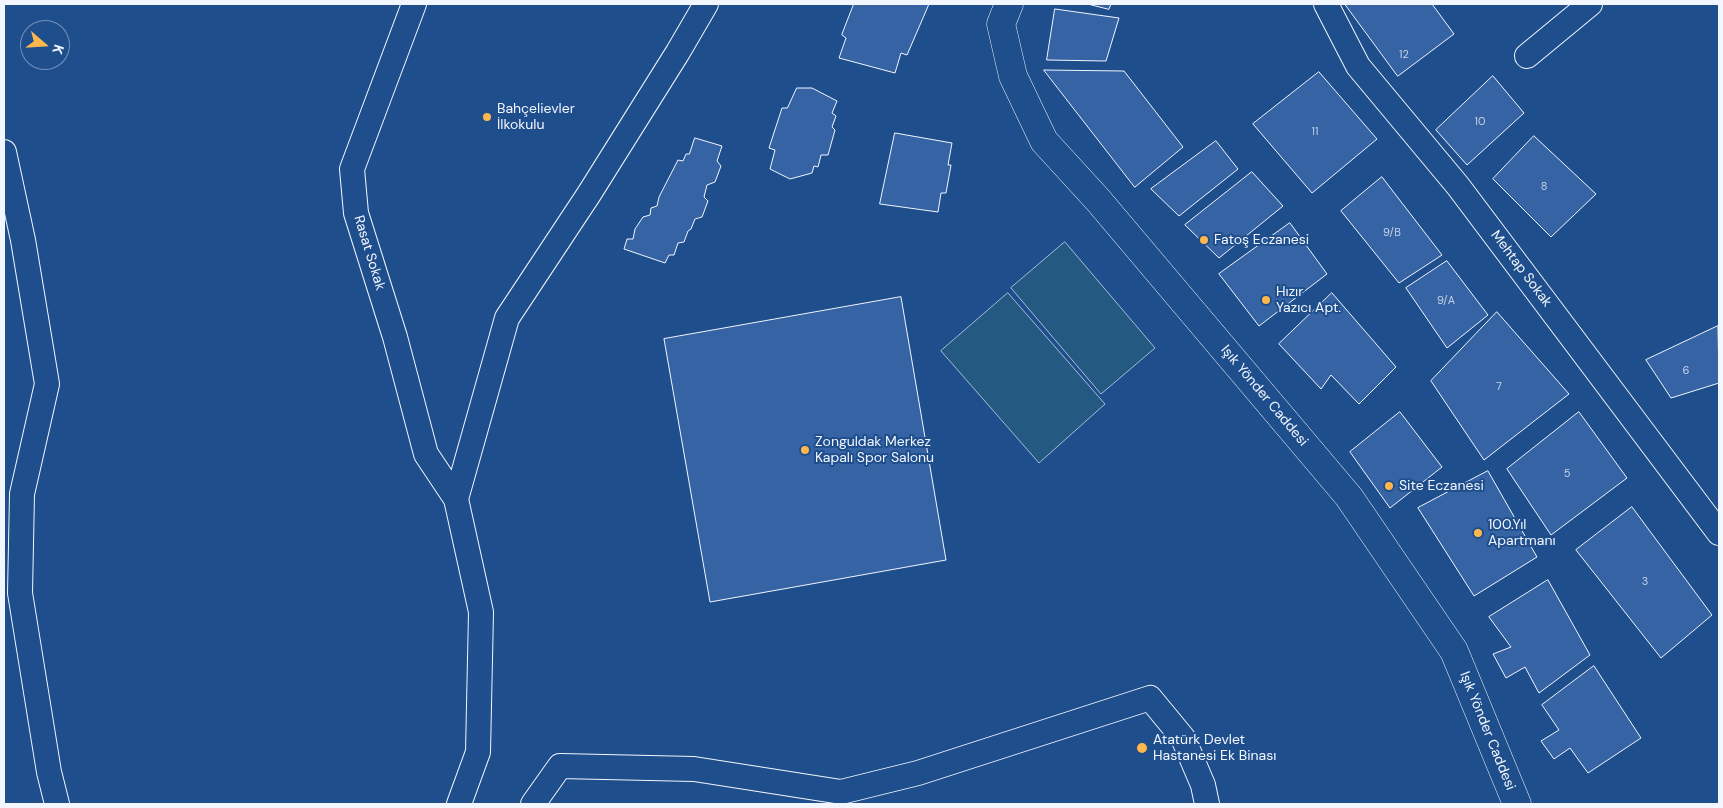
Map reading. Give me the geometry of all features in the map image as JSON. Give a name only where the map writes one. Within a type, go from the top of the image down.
[{"type":"street","name":"Rasat Sokak","points":[[414,4],[352,169],[356,213],[395,337],[426,454],[456,499]]},
{"type":"street","points":[[459,804],[478,752],[481,612],[456,499],[507,318],[594,186],[706,4]]},
{"type":"street","name":"Işık Yönder Caddesi","points":[[1009,4],[1001,24],[1013,76],[1044,141],[1098,200],[1349,497],[1454,651],[1517,804]]},
{"type":"street","name":"Mehtap Sokak","points":[[1326,4],[1358,66],[1458,186],[1719,532]]},
{"type":"street","points":[[1527,56],[1590,4]]},
{"type":"street","points":[[4,152],[23,240],[47,384],[22,494],[20,592],[49,772],[57,804]]},
{"type":"street","points":[[533,804],[560,766],[694,769],[841,792],[918,773],[1150,698],[1183,738],[1203,785],[1207,804]]},
{"type":"shaded area","points":[[1065,242],[1155,348],[1101,394],[1011,288]]},
{"type":"shaded area","points":[[1008,293],[1105,404],[1039,463],[941,351]]},
{"type":"building","points":[[854,4],[929,4],[907,55],[901,53],[895,73],[839,58],[846,38],[842,35]]},
{"type":"building","points":[[1088,4],[1111,4],[1109,9]]},
{"type":"building","points":[[1345,4],[1432,4],[1454,34],[1398,76]]},
{"type":"building","points":[[1055,9],[1119,18],[1106,61],[1047,60]]},
{"type":"building","points":[[1044,70],[1124,71],[1183,147],[1135,187]]},
{"type":"building","points":[[1319,72],[1377,139],[1312,193],[1253,124]]},
{"type":"building","points":[[1493,76],[1524,113],[1467,165],[1436,130]]},
{"type":"building","points":[[797,88],[812,88],[837,101],[832,113],[836,116],[832,127],[835,130],[828,155],[821,155],[818,167],[814,166],[812,173],[790,179],[770,169],[775,150],[769,148],[782,108],[787,108]]},
{"type":"building","points":[[895,133],[952,143],[948,165],[951,165],[946,193],[941,193],[938,212],[880,204]]},
{"type":"building","points":[[1534,136],[1596,194],[1551,237],[1493,179]]},
{"type":"building","points":[[695,138],[722,146],[717,161],[721,166],[715,182],[707,185],[704,197],[708,201],[702,217],[695,219],[684,242],[678,243],[674,255],[669,255],[665,263],[624,249],[627,239],[633,239],[635,229],[643,217],[650,215],[651,208],[657,206],[659,197],[678,160],[683,161],[686,154],[689,154]]},
{"type":"building","points":[[1216,141],[1238,169],[1179,216],[1151,189]]},
{"type":"building","points":[[1252,172],[1283,206],[1219,258],[1185,225]]},
{"type":"building","points":[[1382,177],[1442,255],[1399,283],[1341,211]]},
{"type":"building","name":"Hızır Yazıcı Apt.","points":[[1290,223],[1327,274],[1259,326],[1219,274]]},
{"type":"building","points":[[1447,261],[1488,315],[1447,348],[1406,288]]},
{"type":"building","points":[[1332,293],[1396,367],[1359,404],[1331,375],[1321,389],[1279,344]]},
{"type":"building","name":"Zonguldak Merkez Kapalı Spor Salonu","points":[[901,297],[946,560],[710,602],[664,339]]},
{"type":"building","points":[[1497,312],[1569,394],[1484,460],[1431,381]]},
{"type":"building","points":[[1718,326],[1719,383],[1671,398],[1646,360]]},
{"type":"building","points":[[1400,412],[1442,467],[1390,508],[1350,452]]},
{"type":"building","points":[[1579,412],[1627,478],[1551,535],[1507,469]]},
{"type":"building","name":"100.Yıl Apartmanı","points":[[1488,471],[1537,557],[1474,596],[1418,508]]},
{"type":"building","points":[[1632,507],[1712,615],[1661,658],[1576,550]]},
{"type":"building","points":[[1548,580],[1590,655],[1539,693],[1525,667],[1506,678],[1493,654],[1511,647],[1489,617]]},
{"type":"building","points":[[1594,666],[1641,738],[1588,773],[1570,748],[1554,759],[1541,741],[1559,730],[1542,705]]},
{"type":"place","name":"Bahçelievler İlkokulu","points":[[487,117]]},
{"type":"place","name":"Fatoş Eczanesi","points":[[1204,240]]},
{"type":"place","name":"Hızır Yazıcı Apt.","points":[[1266,300]]},
{"type":"place","name":"Zonguldak Merkez Kapalı Spor Salonu","points":[[805,450]]},
{"type":"place","name":"Site Eczanesi","points":[[1389,486]]},
{"type":"place","name":"100.Yıl Apartmanı","points":[[1478,533]]},
{"type":"place","name":"Atatürk Devlet Hastanesi Ek Binası","points":[[1142,748]]}]
